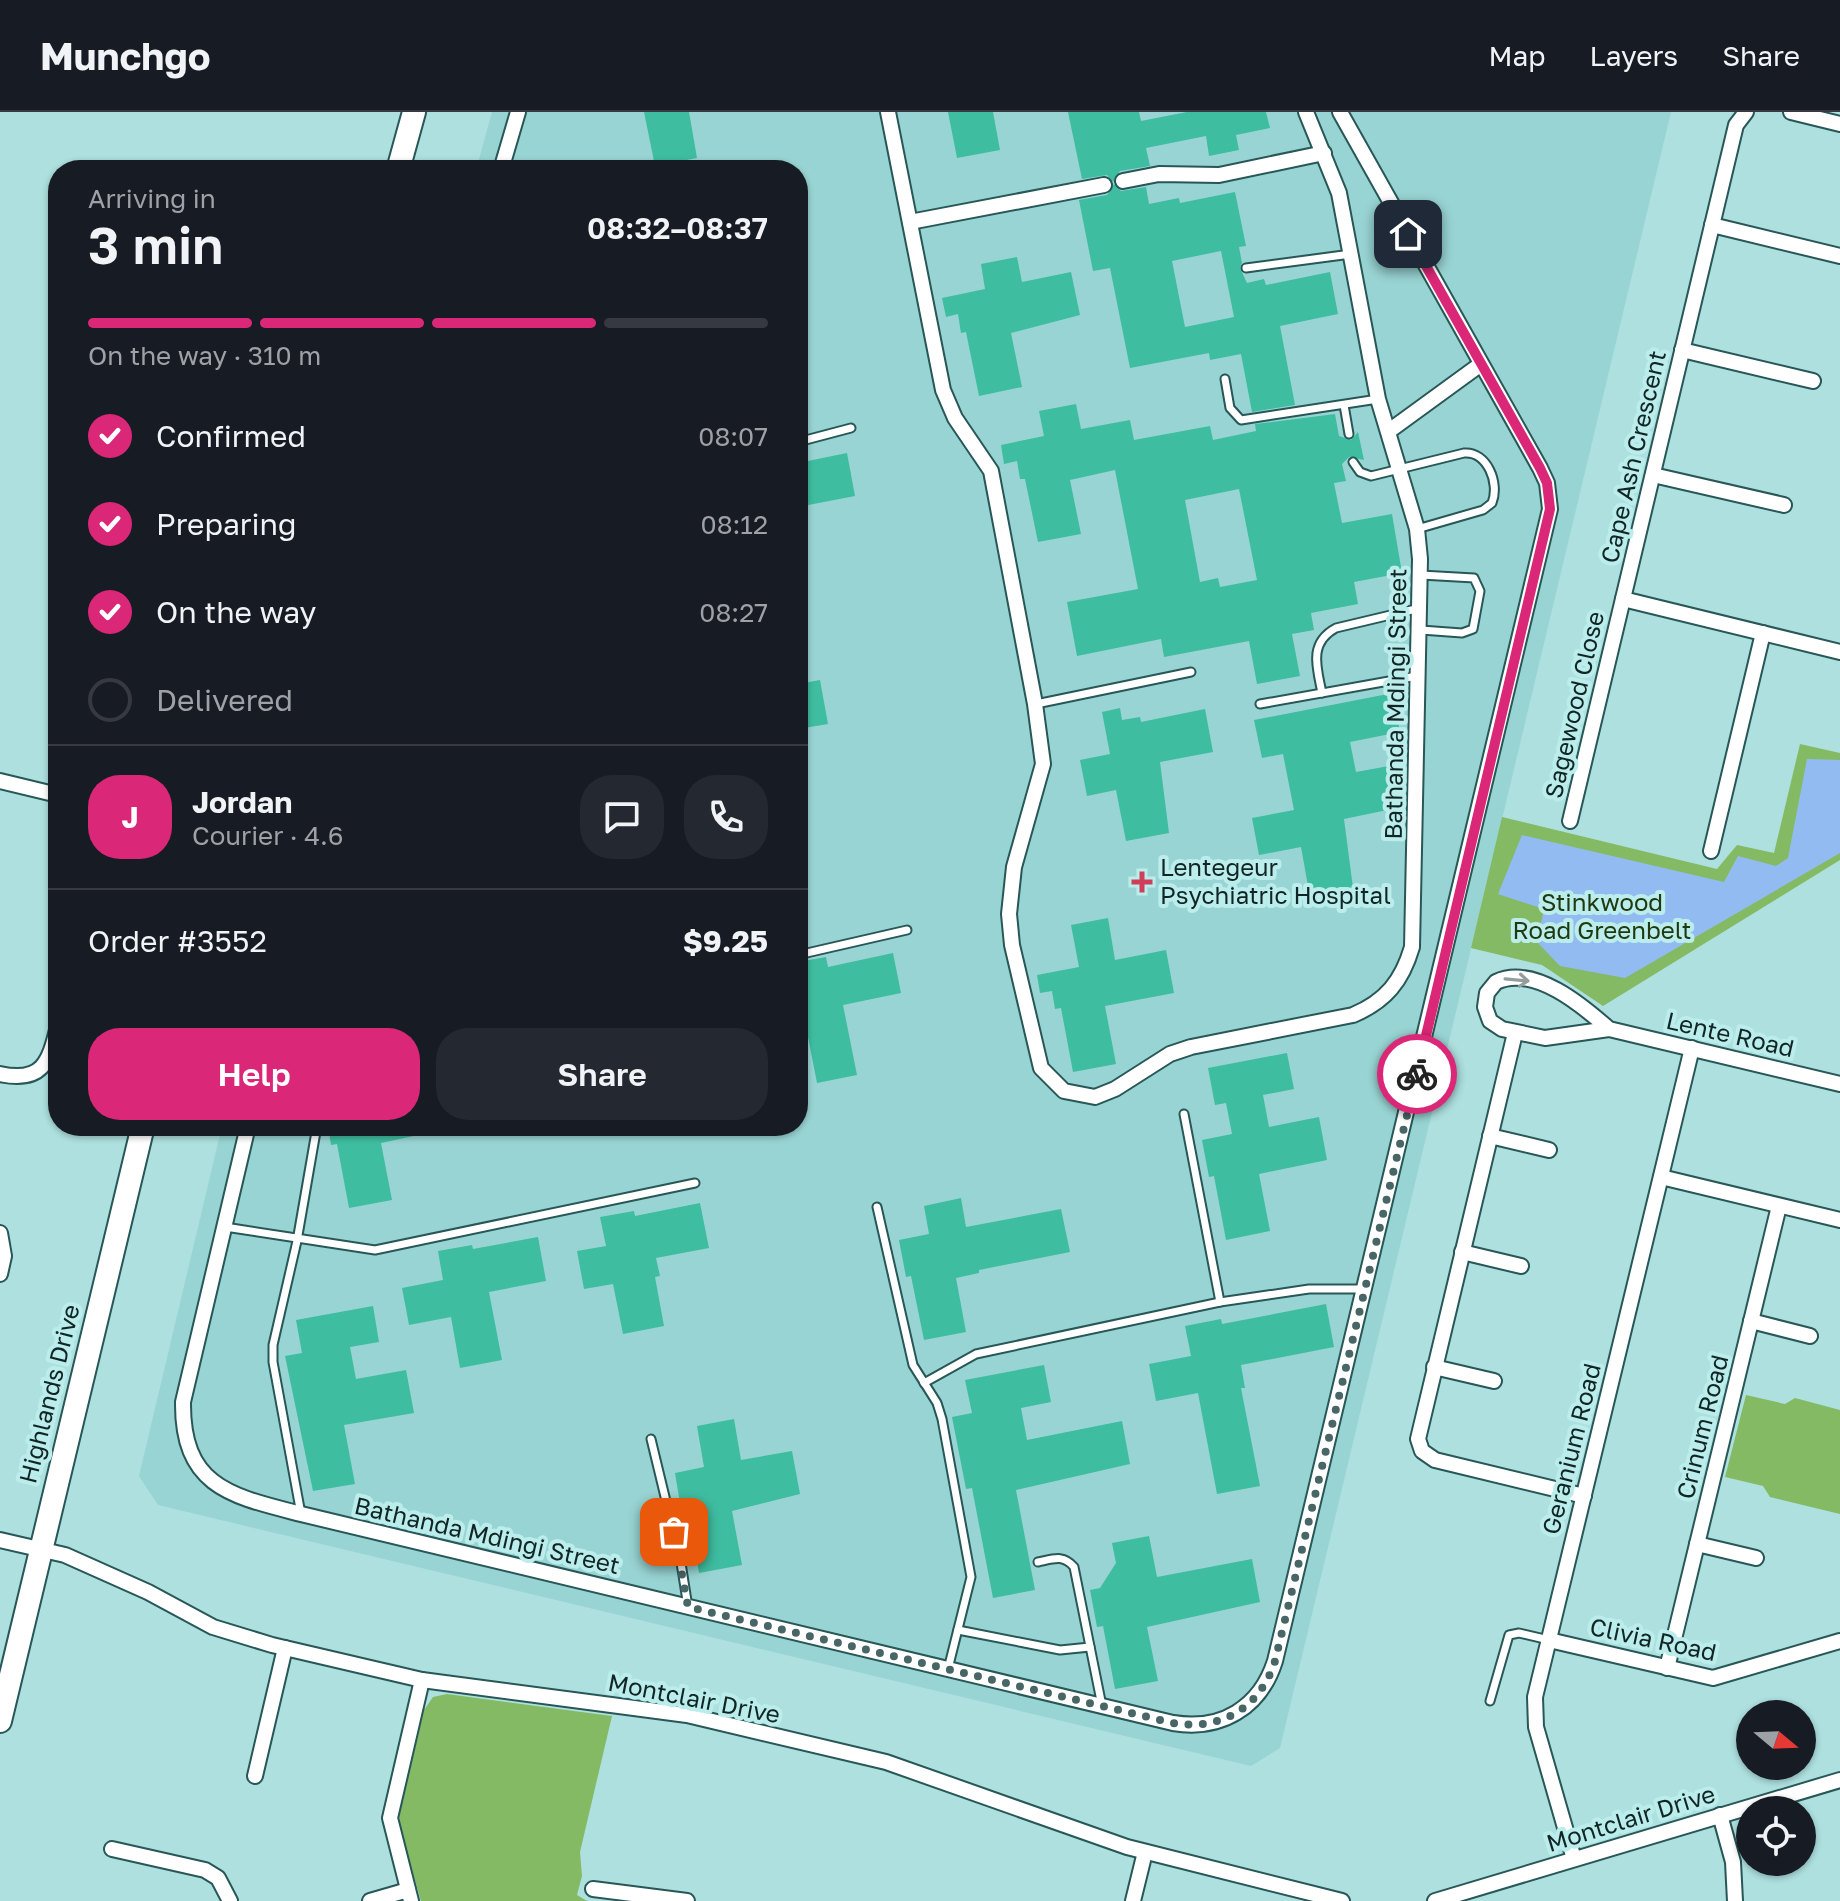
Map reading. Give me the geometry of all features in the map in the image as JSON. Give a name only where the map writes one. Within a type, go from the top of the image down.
[{"type":"main road","points":[[401,160],[414,112]]},
{"type":"main road","name":"Highlands Drive","points":[[0,1721],[141,1136]]},
{"type":"street","points":[[504,160],[518,112]]},
{"type":"street","name":"Bathanda Mdingi Street","points":[[888,112],[943,390],[955,418],[991,471],[1035,704],[1043,764],[1009,893],[1012,945],[1041,1068],[1048,1079],[1064,1091],[1095,1097],[1115,1089],[1170,1054],[1353,1015],[1380,1000],[1395,986],[1408,960],[1414,933],[1421,630],[1417,529],[1378,399],[1339,193],[1306,112]]},
{"type":"street","name":"Bathanda Mdingi Street","points":[[246,1136],[183,1402],[182,1429],[187,1449],[194,1463],[226,1492],[301,1514],[1173,1723],[1203,1725],[1231,1717],[1264,1688],[1275,1661],[1548,519],[1547,483],[1340,112]]},
{"type":"street","name":"Cape Ash Crescent","points":[[1746,112],[1736,125],[1623,599],[1840,652]]},
{"type":"street","points":[[1791,112],[1840,124]]},
{"type":"street","points":[[1123,181],[1159,174],[1219,175],[1324,153]]},
{"type":"street","points":[[910,222],[1104,185]]},
{"type":"street","points":[[1712,225],[1840,256]]},
{"type":"street","points":[[1682,350],[1813,381]]},
{"type":"street","points":[[1389,431],[1481,364]]},
{"type":"street","points":[[1653,475],[1784,505]]},
{"type":"street","name":"Sagewood Close","points":[[1570,821],[1623,599]]},
{"type":"street","points":[[1711,851],[1763,633]]},
{"type":"street","points":[[0,781],[48,793]]},
{"type":"street","name":"Lente Road","points":[[1609,1029],[1557,991],[1540,983],[1509,977],[1491,987],[1485,1007],[1496,1026],[1515,1033],[1559,1038],[1609,1029],[1840,1084]]},
{"type":"street","points":[[1515,1033],[1418,1439],[1428,1457],[1584,1496]]},
{"type":"street","name":"Geranium Road","points":[[1574,1859],[1534,1717],[1535,1697],[1692,1048]]},
{"type":"street","points":[[0,1074],[32,1076],[42,1069],[48,1053]]},
{"type":"street","points":[[1490,1136],[1549,1150]]},
{"type":"street","points":[[1661,1177],[1840,1220]]},
{"type":"street","name":"Crinum Road","points":[[1667,1668],[1779,1206]]},
{"type":"street","points":[[0,1233],[4,1256],[0,1274]]},
{"type":"street","points":[[1462,1252],[1521,1266]]},
{"type":"street","points":[[1751,1321],[1810,1336]]},
{"type":"street","points":[[1434,1367],[1494,1381]]},
{"type":"street","name":"Montclair Drive","points":[[0,1540],[88,1564],[213,1627],[285,1648],[422,1680],[687,1715],[886,1762],[1145,1852],[1342,1901]]},
{"type":"street","points":[[1697,1544],[1756,1558]]},
{"type":"street","name":"Clivia Road","points":[[1549,1640],[1719,1678],[1840,1641]]},
{"type":"street","points":[[255,1776],[285,1648]]},
{"type":"street","points":[[370,1901],[410,1895],[390,1818],[422,1680]]},
{"type":"street","name":"Montclair Drive","points":[[1435,1901],[1840,1780]]},
{"type":"street","points":[[1720,1815],[1733,1862],[1735,1901]]},
{"type":"street","points":[[112,1849],[205,1870],[218,1878],[230,1901]]},
{"type":"street","points":[[1133,1901],[1145,1852]]},
{"type":"street","points":[[593,1889],[687,1901]]},
{"type":"lane","points":[[1246,268],[1351,254]]},
{"type":"lane","points":[[1225,379],[1230,408],[1241,420],[1378,399]]},
{"type":"lane","points":[[1344,405],[1349,434]]},
{"type":"lane","points":[[808,439],[851,428]]},
{"type":"lane","points":[[1353,462],[1365,475],[1400,471],[1473,452],[1484,459],[1494,487],[1492,503],[1483,510],[1417,529]]},
{"type":"lane","points":[[1421,575],[1463,575],[1474,578],[1480,591],[1473,629],[1462,633],[1421,630]]},
{"type":"lane","points":[[1322,693],[1315,657],[1324,636],[1336,628],[1420,608]]},
{"type":"lane","points":[[1035,704],[1191,672]]},
{"type":"lane","points":[[1260,704],[1419,675]]},
{"type":"lane","points":[[808,953],[907,930]]},
{"type":"lane","points":[[1184,1114],[1220,1302]]},
{"type":"lane","points":[[301,1514],[273,1362],[274,1328],[297,1241],[315,1136]]},
{"type":"lane","points":[[225,1227],[297,1241],[375,1250],[695,1183]]},
{"type":"lane","points":[[877,1207],[913,1365],[937,1403],[942,1419],[970,1568],[948,1669]]},
{"type":"lane","points":[[924,1383],[976,1354],[1220,1302],[1309,1289],[1365,1289]]},
{"type":"lane","points":[[651,1439],[681,1563],[688,1607]]},
{"type":"lane","points":[[1038,1562],[1058,1557],[1068,1560],[1074,1567],[1102,1706]]},
{"type":"lane","points":[[958,1630],[1060,1650],[1090,1647]]},
{"type":"lane","points":[[1490,1701],[1509,1635],[1519,1633],[1549,1640]]},
{"type":"shaded area","name":"Lentegeur Psychiatric Hospital","points":[[492,112],[1671,112],[1280,1748],[1251,1766],[158,1505],[139,1476],[220,1136],[808,1136],[808,160],[479,160]]},
{"type":"shaded area","name":"Stinkwood Road Greenbelt","points":[[1807,759],[1840,760],[1840,853],[1625,978],[1560,966],[1537,942],[1544,909],[1498,894],[1522,835],[1724,882],[1738,856],[1776,866],[1788,858]]},
{"type":"green space","name":"Stinkwood Road Greenbelt","points":[[1800,744],[1840,753],[1840,860],[1603,1006],[1542,965],[1471,948],[1502,817],[1717,869],[1737,845],[1774,853]]},
{"type":"green space","points":[[1746,1395],[1785,1404],[1795,1398],[1840,1410],[1840,1514],[1770,1497],[1763,1486],[1725,1477]]},
{"type":"green space","points":[[447,1694],[612,1716],[580,1852],[582,1876],[577,1895],[587,1901],[421,1901],[399,1816],[424,1710],[433,1697]]},
{"type":"building","points":[[644,112],[689,112],[697,158],[654,160]]},
{"type":"building","points":[[948,112],[993,112],[1000,150],[957,158]]},
{"type":"building","points":[[1068,112],[1139,112],[1141,121],[1187,112],[1266,112],[1270,128],[1236,135],[1239,150],[1209,156],[1206,136],[1146,148],[1150,166],[1120,171],[1113,182],[1107,175],[1082,179]]},
{"type":"building","points":[[1114,184],[1121,191],[1146,187],[1149,204],[1179,198],[1180,203],[1235,192],[1246,246],[1239,247],[1240,268],[1247,283],[1264,279],[1266,285],[1330,272],[1338,314],[1280,326],[1295,405],[1252,412],[1241,354],[1210,360],[1209,353],[1130,368],[1110,268],[1093,271],[1079,200],[1107,195]],"holes":[[[1221,251],[1234,317],[1185,327],[1172,261]]]},
{"type":"building","points":[[1017,257],[1022,282],[1071,272],[1080,315],[1011,333],[1022,387],[979,396],[966,332],[961,333],[958,314],[946,317],[942,298],[985,289],[981,264]]},
{"type":"building","points":[[1076,404],[1081,429],[1130,420],[1134,440],[1210,426],[1213,440],[1256,431],[1255,424],[1335,414],[1339,436],[1351,440],[1358,432],[1364,460],[1349,457],[1342,464],[1346,481],[1334,483],[1342,523],[1392,514],[1402,573],[1354,582],[1358,604],[1311,613],[1314,630],[1292,634],[1300,676],[1257,684],[1249,641],[1164,657],[1161,639],[1077,656],[1067,602],[1138,589],[1115,470],[1070,480],[1081,534],[1038,542],[1025,479],[1020,479],[1017,461],[1004,464],[1001,445],[1044,436],[1039,411]],"holes":[[[1239,489],[1257,580],[1220,587],[1218,578],[1200,582],[1185,500]]]},
{"type":"building","points":[[847,453],[855,496],[808,505],[808,461]]},
{"type":"building","points":[[820,680],[828,724],[808,727],[808,682]]},
{"type":"building","points":[[1393,693],[1400,732],[1350,742],[1356,772],[1389,766],[1397,808],[1344,819],[1353,888],[1310,897],[1301,847],[1259,855],[1252,818],[1294,810],[1283,754],[1262,758],[1254,720]]},
{"type":"building","points":[[1120,708],[1122,720],[1140,717],[1141,722],[1205,709],[1213,752],[1160,762],[1169,833],[1126,841],[1116,790],[1087,796],[1080,760],[1110,754],[1102,712]]},
{"type":"building","points":[[1108,918],[1115,960],[1166,950],[1174,993],[1105,1006],[1116,1064],[1073,1072],[1061,1008],[1055,1009],[1052,991],[1040,993],[1037,975],[1079,967],[1071,925]]},
{"type":"building","points":[[893,953],[901,993],[843,1005],[857,1075],[817,1083],[808,1037],[808,960],[826,957],[828,967]]},
{"type":"building","points":[[1287,1053],[1294,1089],[1263,1095],[1269,1127],[1319,1117],[1327,1160],[1259,1174],[1270,1231],[1226,1240],[1214,1176],[1209,1177],[1202,1140],[1232,1134],[1226,1103],[1215,1105],[1208,1068]]},
{"type":"building","points":[[330,1136],[414,1136],[381,1143],[392,1200],[349,1208],[337,1144],[331,1145]]},
{"type":"building","points":[[961,1198],[966,1227],[1061,1209],[1070,1252],[979,1270],[979,1273],[956,1278],[966,1332],[924,1340],[911,1276],[906,1277],[899,1240],[929,1234],[924,1206]]},
{"type":"building","points":[[700,1203],[709,1248],[656,1258],[660,1276],[655,1277],[664,1326],[623,1334],[613,1284],[584,1289],[577,1251],[606,1246],[600,1217],[634,1211],[635,1216]]},
{"type":"building","points":[[538,1237],[546,1281],[489,1292],[502,1360],[460,1368],[451,1317],[409,1325],[402,1288],[443,1280],[438,1251],[472,1245],[473,1249]]},
{"type":"building","points":[[1326,1304],[1334,1347],[1241,1365],[1245,1388],[1241,1388],[1260,1486],[1217,1494],[1198,1393],[1156,1401],[1149,1364],[1191,1356],[1185,1326],[1221,1319],[1222,1324]]},
{"type":"building","points":[[373,1306],[379,1342],[350,1347],[356,1379],[406,1370],[414,1413],[344,1425],[355,1484],[313,1491],[285,1356],[302,1353],[296,1320]]},
{"type":"building","points":[[1044,1365],[1051,1402],[1021,1408],[1027,1440],[1122,1421],[1130,1464],[1016,1490],[1035,1590],[993,1598],[972,1488],[966,1489],[952,1417],[972,1413],[965,1380]]},
{"type":"building","points":[[734,1419],[741,1460],[792,1451],[800,1494],[732,1511],[742,1565],[699,1573],[687,1508],[681,1509],[675,1473],[704,1467],[697,1426]]},
{"type":"building","points":[[1149,1536],[1157,1577],[1252,1559],[1260,1602],[1147,1627],[1158,1681],[1115,1689],[1103,1626],[1097,1627],[1090,1590],[1100,1588],[1116,1563],[1112,1543]]},
{"type":"way so far","points":[[674,1532],[688,1607],[1188,1726],[1217,1722],[1244,1709],[1264,1688],[1275,1661],[1417,1074]]},
{"type":"place","name":"Lentegeur Psychiatric Hospital","points":[[1142,882]]},
{"type":"route","points":[[1408,234],[1540,468],[1547,483],[1550,509],[1417,1074]]}]
